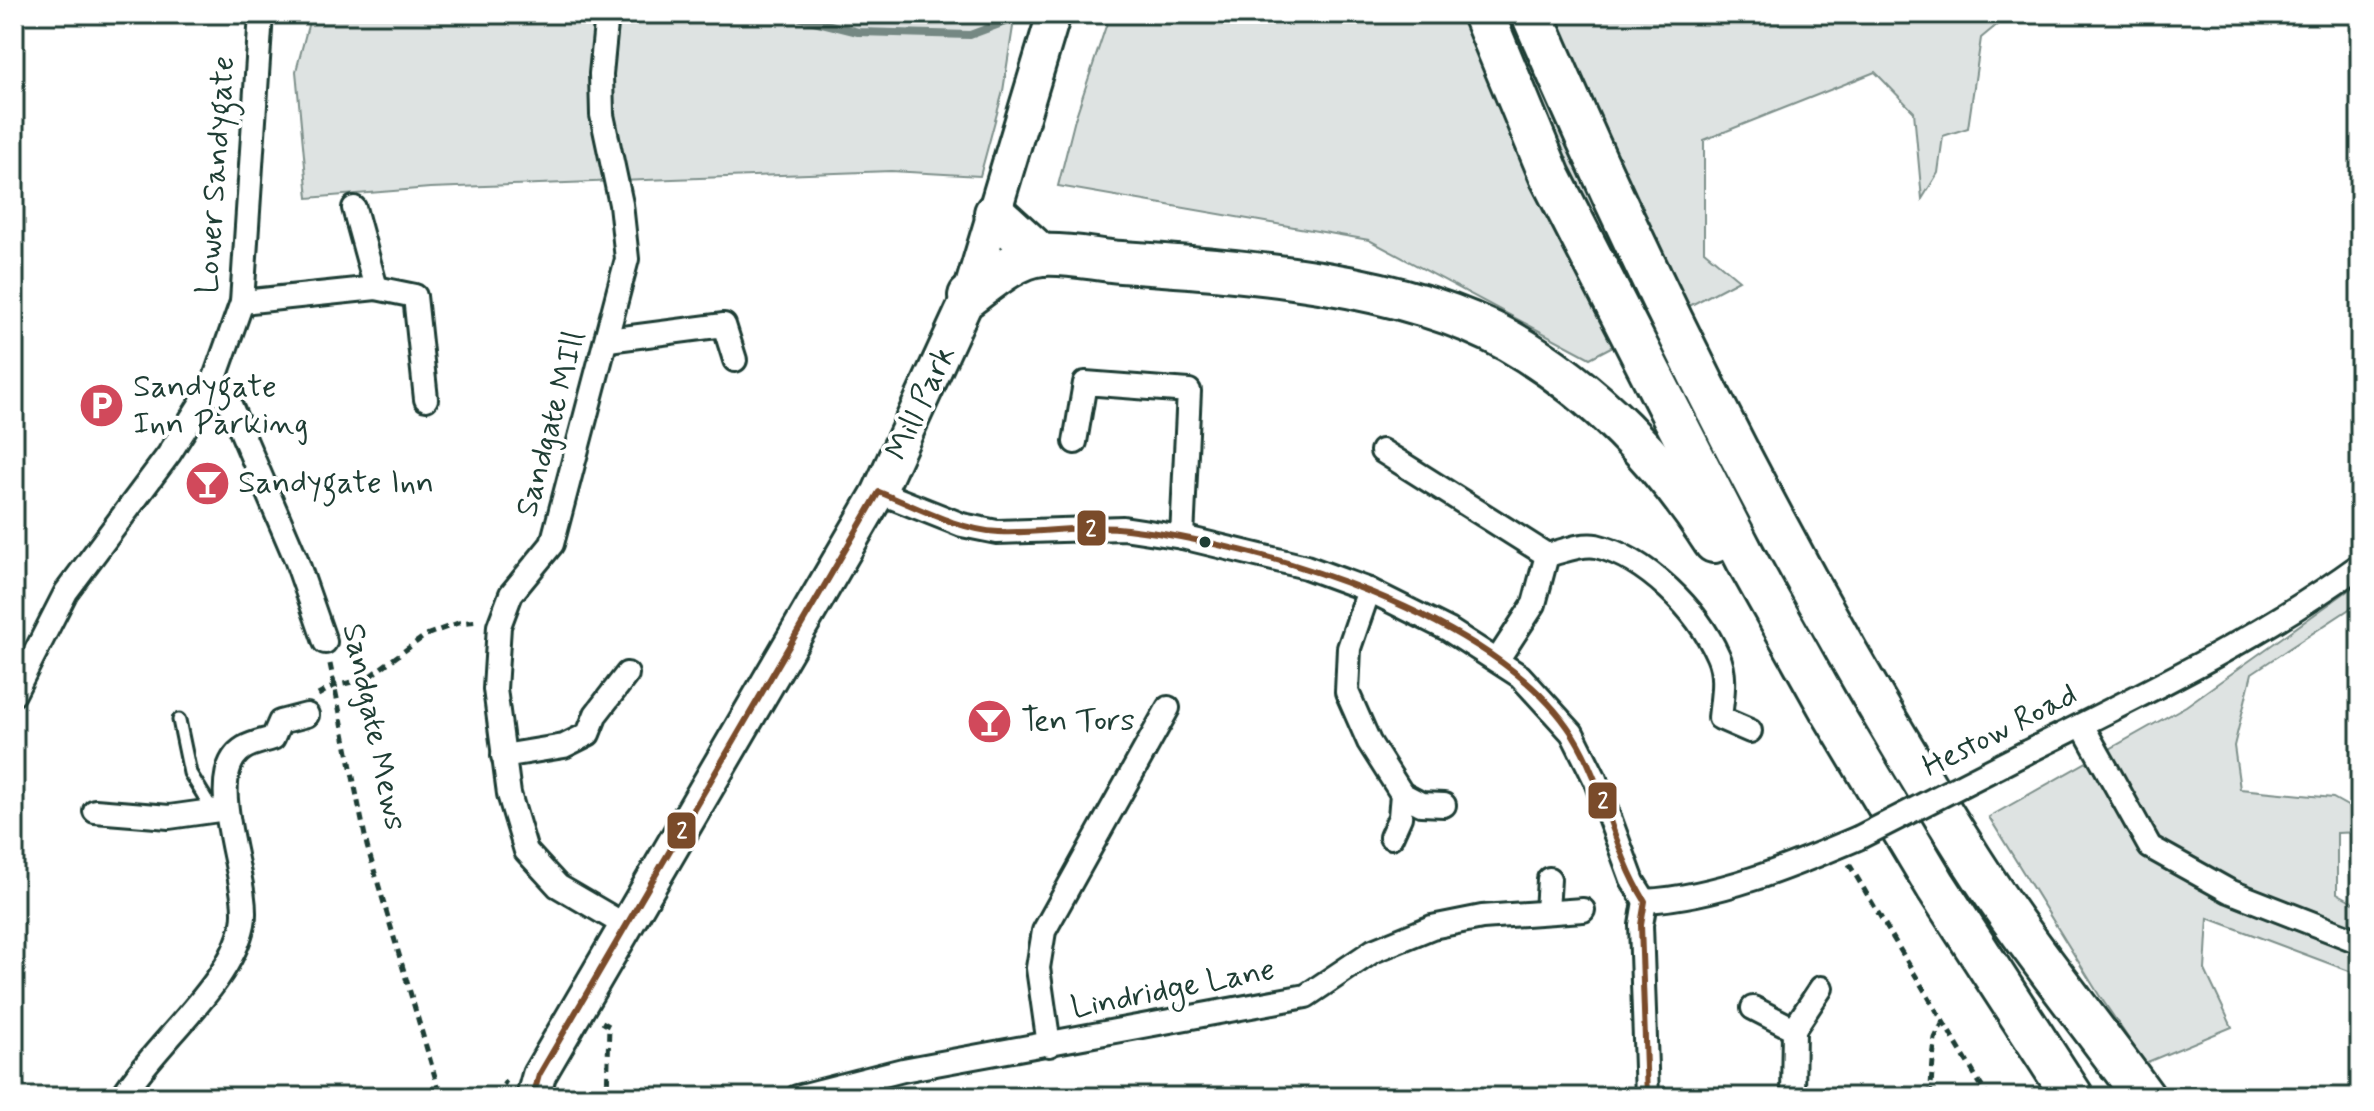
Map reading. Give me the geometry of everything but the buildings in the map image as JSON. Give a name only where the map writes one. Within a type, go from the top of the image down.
[{"type":"highway","points":[[1483,14],[1550,176],[1626,329],[1830,709],[1936,886],[2073,1097]]},
{"type":"highway","points":[[1532,14],[1670,322],[1792,555],[1972,860],[2144,1097]]},
{"type":"highway","points":[[995,213],[1041,255]]},
{"type":"highway","points":[[969,296],[1002,271],[1041,255],[1185,266],[1375,293],[1447,314],[1508,341],[1604,409],[1670,481],[1704,527],[1800,677],[1830,709]]},
{"type":"main road","name":"Mill Park","points":[[533,1097],[539,1075],[879,492],[969,296],[1054,14]]},
{"type":"street","name":"Sandgate MIll","points":[[607,16],[601,74],[602,115],[621,204],[627,259],[552,544],[511,594],[499,626],[495,689],[503,756],[526,851],[558,886],[628,927]]},
{"type":"street","name":"Lower Sandygate","points":[[14,694],[66,592],[169,454],[212,386],[242,302],[260,22]]},
{"type":"street","points":[[354,208],[376,288]]},
{"type":"street","points":[[242,302],[376,288],[415,296],[426,399]]},
{"type":"street","points":[[608,340],[724,325],[735,360]]},
{"type":"street","points":[[1075,442],[1085,383],[1189,391],[1182,537]]},
{"type":"street","name":"Sandgate Mews","points":[[212,386],[228,400],[296,559],[325,642]]},
{"type":"street","points":[[1382,451],[1547,555],[1593,545],[1627,558],[1662,584],[1697,621],[1718,656],[1724,679],[1720,718],[1750,731]]},
{"type":"street","points":[[879,492],[962,525],[997,532],[1123,528],[1182,537],[1306,567],[1369,590],[1498,659],[1520,676],[1572,733],[1595,779],[1633,882],[1645,901],[1641,925],[1647,1097]]},
{"type":"street","points":[[1498,659],[1534,604],[1547,555]]},
{"type":"street","name":"Hestow Road","points":[[1645,901],[1672,900],[1728,884],[1848,842],[2082,725],[2299,609],[2360,565]]},
{"type":"street","points":[[1369,590],[1349,648],[1347,692],[1369,742],[1402,794],[1421,804],[1444,805]]},
{"type":"street","points":[[503,756],[564,746],[588,734],[596,714],[627,674]]},
{"type":"street","points":[[1049,1045],[1038,968],[1044,931],[1168,708]]},
{"type":"street","points":[[122,1097],[139,1069],[232,962],[244,921],[219,809],[228,767],[242,749],[273,738],[280,722],[307,715]]},
{"type":"street","points":[[2082,725],[2150,847],[2229,891],[2360,942]]},
{"type":"street","points":[[1391,837],[1400,817],[1402,794]]},
{"type":"street","points":[[95,811],[169,817],[219,809]]},
{"type":"street","points":[[1547,911],[1549,879]]},
{"type":"street","name":"Lindridge Lane","points":[[797,1097],[903,1070],[1306,996],[1373,951],[1432,927],[1482,917],[1583,910]]},
{"type":"street","points":[[1793,1097],[1794,1029],[1821,988]]},
{"type":"street","points":[[1753,1008],[1794,1029]]},
{"type":"lane","points":[[179,720],[190,773],[219,809]]},
{"type":"path","points":[[334,686],[366,679],[426,635],[458,623],[480,621],[499,626]]},
{"type":"path","name":"Sandgate Mews","points":[[325,642],[367,846],[441,1097]]},
{"type":"path","points":[[1848,842],[1942,1023],[1988,1097]]},
{"type":"path","points":[[1930,1097],[1935,1038],[1942,1023]]},
{"type":"shaded area","points":[[311,14],[1015,14],[1003,91],[980,176],[891,171],[430,188],[308,198],[296,71]]},
{"type":"shaded area","points":[[1110,14],[2010,14],[1981,38],[1968,128],[1943,136],[1938,173],[1922,199],[1914,112],[1875,72],[1704,140],[1704,251],[1739,280],[1590,358],[1369,240],[1058,186],[1075,119]]},
{"type":"shaded area","points":[[2360,582],[2360,602],[2252,673],[2234,746],[2240,789],[2333,798],[2360,813],[2360,832],[2337,833],[2337,893],[2360,906],[2360,975],[2208,918],[2205,970],[2232,1027],[2145,1063],[2099,995],[1989,817],[2186,706]]},
{"type":"waterway","points":[[786,14],[858,32],[970,35],[1026,14]]},
{"type":"transit line","name":"2","points":[[533,1097],[539,1075],[879,492],[938,517],[984,530],[1127,529],[1243,551],[1307,569],[1372,593],[1434,621],[1490,654],[1538,692],[1573,735],[1593,775],[1625,861],[1645,901],[1641,925],[1647,1097]]},
{"type":"place","name":"Sandygate Inn Parking","points":[[102,405]]},
{"type":"place","name":"Sandygate Inn","points":[[207,483]]},
{"type":"place","name":"Ten Tors","points":[[990,721]]}]
